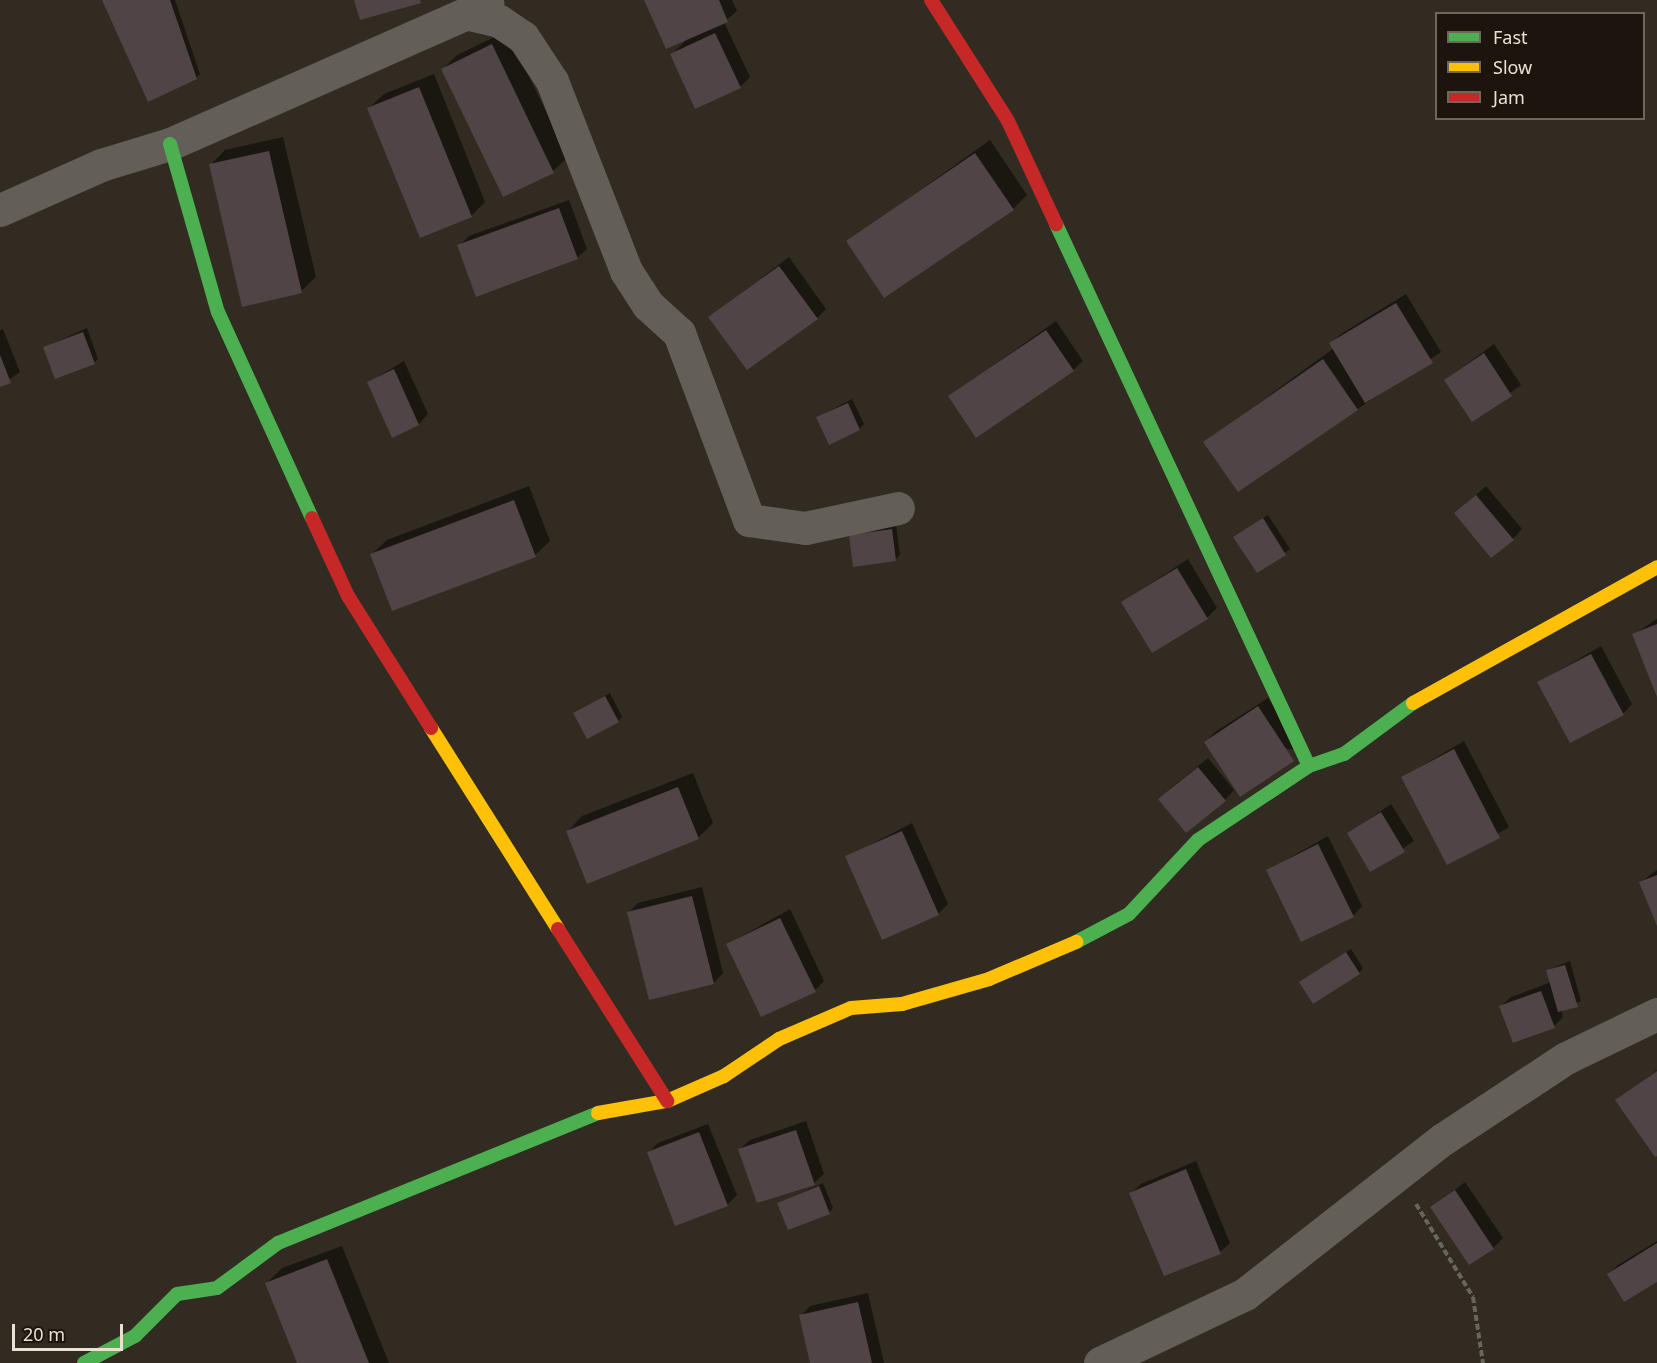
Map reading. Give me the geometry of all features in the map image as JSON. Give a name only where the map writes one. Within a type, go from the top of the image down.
[{"type":"street","points":[[931,0],[1008,121],[1309,766]]},
{"type":"street","points":[[0,210],[101,165],[170,144],[481,7],[523,37],[552,81],[626,271],[648,304],[679,333],[749,520],[805,528],[898,508]]},
{"type":"street","points":[[170,144],[218,312],[348,596],[667,1101]]},
{"type":"street","points":[[84,1363],[135,1336],[177,1294],[217,1287],[278,1243],[609,1109],[667,1101],[724,1076],[779,1039],[851,1008],[902,1004],[978,982],[1072,944],[1129,914],[1198,840],[1309,766],[1344,754],[1434,687],[1500,657],[1657,567]]},
{"type":"street","points":[[1100,1363],[1245,1294],[1443,1139],[1566,1058],[1657,1014]]},
{"type":"path","points":[[1420,1191],[1415,1202],[1426,1227],[1473,1297],[1483,1363]]},
{"type":"building","points":[[102,0],[170,0],[197,79],[148,102]]},
{"type":"building","points":[[354,0],[420,0],[421,3],[360,20]]},
{"type":"building","points":[[644,0],[719,0],[728,22],[666,49]]},
{"type":"building","points":[[715,33],[741,88],[695,109],[670,54]]},
{"type":"building","points":[[492,44],[554,173],[503,197],[441,69]]},
{"type":"building","points":[[419,87],[472,217],[420,238],[367,108]]},
{"type":"building","points":[[269,151],[302,293],[242,307],[209,164]]},
{"type":"building","points":[[975,153],[1014,210],[884,298],[846,241]]},
{"type":"building","points":[[559,208],[578,259],[476,297],[457,245]]},
{"type":"building","points":[[779,266],[818,319],[747,370],[708,317]]},
{"type":"building","points":[[1396,303],[1433,363],[1365,403],[1329,343]]},
{"type":"building","points":[[1046,330],[1074,371],[976,438],[948,396]]},
{"type":"building","points":[[83,332],[95,364],[55,379],[43,347]]},
{"type":"building","points":[[1484,353],[1512,396],[1472,422],[1444,380]]},
{"type":"building","points":[[0,355],[11,383],[0,387]]},
{"type":"building","points":[[1323,359],[1358,410],[1238,492],[1203,442]]},
{"type":"building","points":[[394,369],[419,425],[392,438],[367,382]]},
{"type":"building","points":[[848,403],[860,430],[829,445],[816,417]]},
{"type":"building","points":[[1476,495],[1514,540],[1491,558],[1454,513]]},
{"type":"building","points":[[514,500],[536,557],[392,611],[370,554]]},
{"type":"building","points":[[1263,518],[1286,555],[1257,573],[1233,537]]},
{"type":"building","points":[[892,529],[896,561],[853,567],[849,535]]},
{"type":"building","points":[[1177,568],[1208,619],[1152,653],[1121,602]]},
{"type":"building","points":[[1657,624],[1657,697],[1632,634]]},
{"type":"building","points":[[1591,654],[1624,715],[1570,743],[1537,682]]},
{"type":"building","points":[[605,696],[619,722],[587,739],[573,713]]},
{"type":"building","points":[[1258,706],[1294,761],[1240,797],[1204,742]]},
{"type":"building","points":[[1454,749],[1500,838],[1447,865],[1401,777]]},
{"type":"building","points":[[1198,767],[1226,801],[1186,833],[1158,799]]},
{"type":"building","points":[[678,787],[699,839],[587,884],[566,831]]},
{"type":"building","points":[[1381,812],[1405,852],[1370,872],[1347,833]]},
{"type":"building","points":[[902,831],[939,915],[882,940],[845,856]]},
{"type":"building","points":[[1318,844],[1354,917],[1301,942],[1266,870]]},
{"type":"building","points":[[1657,875],[1657,926],[1639,882]]},
{"type":"building","points":[[692,896],[714,984],[649,1000],[627,912]]},
{"type":"building","points":[[780,918],[816,992],[761,1017],[726,944]]},
{"type":"building","points":[[1346,952],[1360,974],[1313,1004],[1299,982]]},
{"type":"building","points":[[1565,965],[1578,1007],[1558,1012],[1546,970]]},
{"type":"building","points":[[1541,991],[1555,1028],[1513,1043],[1499,1006]]},
{"type":"building","points":[[1657,1071],[1657,1156],[1655,1157],[1615,1100]]},
{"type":"building","points":[[796,1130],[815,1185],[757,1203],[738,1149]]},
{"type":"building","points":[[699,1132],[728,1206],[675,1226],[647,1152]]},
{"type":"building","points":[[1186,1169],[1221,1254],[1164,1276],[1129,1193]]},
{"type":"building","points":[[819,1186],[830,1214],[788,1230],[777,1203]]},
{"type":"building","points":[[1455,1190],[1494,1249],[1469,1265],[1430,1207]]},
{"type":"building","points":[[1657,1243],[1657,1282],[1624,1302],[1607,1274]]},
{"type":"building","points":[[327,1259],[369,1363],[297,1363],[265,1283]]},
{"type":"building","points":[[858,1302],[872,1363],[810,1363],[799,1315]]},
{"type":"traffic: fast","points":[[170,144],[218,312],[312,518]]},
{"type":"traffic: fast","points":[[1056,224],[1309,766]]},
{"type":"traffic: fast","points":[[1076,942],[1129,914],[1198,840],[1309,766],[1344,754],[1413,703]]},
{"type":"traffic: fast","points":[[84,1363],[135,1336],[177,1294],[217,1288],[278,1243],[598,1113]]},
{"type":"traffic: slow","points":[[1413,703],[1657,567]]},
{"type":"traffic: slow","points":[[431,728],[558,929]]},
{"type":"traffic: slow","points":[[598,1113],[667,1101],[724,1076],[779,1039],[851,1008],[902,1004],[989,979],[1076,942]]},
{"type":"traffic: jam","points":[[931,0],[1008,121],[1056,224]]},
{"type":"traffic: jam","points":[[312,518],[348,596],[431,728]]},
{"type":"traffic: jam","points":[[558,929],[667,1101]]}]
